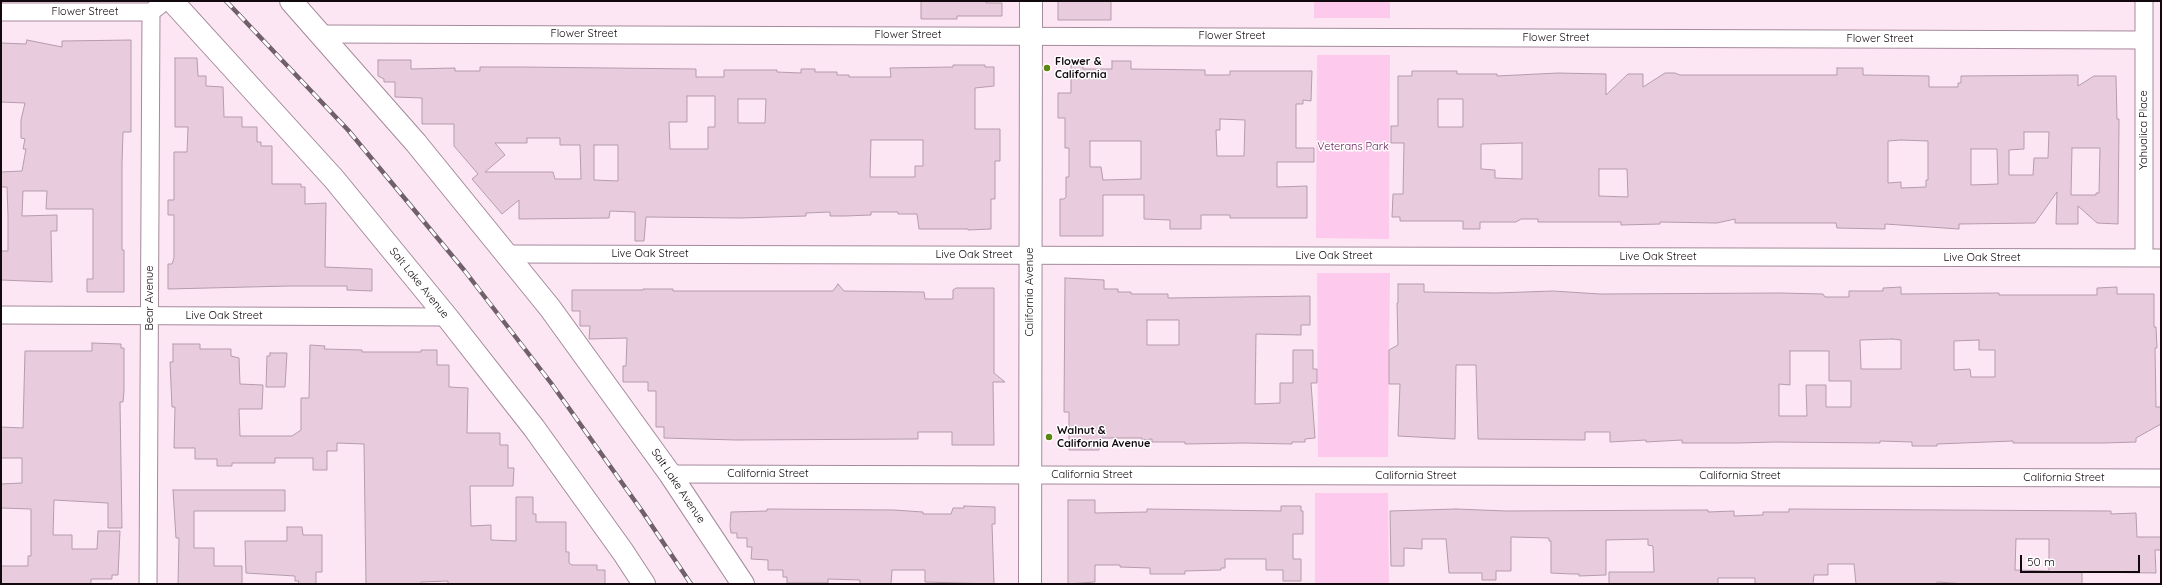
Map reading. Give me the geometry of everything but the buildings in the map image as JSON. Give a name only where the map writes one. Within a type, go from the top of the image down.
[{"type":"street","points":[[151,12],[165,1]]},
{"type":"street","name":"Salt Lake Avenue","points":[[172,1],[334,180],[447,317],[538,435],[623,552],[644,584]]},
{"type":"street","name":"Salt Lake Avenue","points":[[290,1],[321,34],[416,143],[550,308],[670,474],[743,584]]},
{"type":"street","name":"California Avenue","points":[[1030,584],[1031,1]]},
{"type":"street","name":"Yahualica Place","points":[[2144,1],[2144,258]]},
{"type":"street","name":"Flower Street","points":[[1,12],[151,12]]},
{"type":"street","name":"Bear Avenue","points":[[148,584],[151,12]]},
{"type":"street","name":"Flower Street","points":[[321,34],[2144,40]]},
{"type":"street","name":"Live Oak Street","points":[[507,254],[2161,258]]},
{"type":"street","name":"Live Oak Street","points":[[1,315],[447,317]]},
{"type":"street","name":"California Street","points":[[670,474],[2161,478]]},
{"type":"green space","points":[[1314,1],[1390,1],[1390,18],[1314,18]]},
{"type":"green space","name":"Veterans Park","points":[[1317,55],[1390,55],[1389,239],[1316,238]]},
{"type":"green space","points":[[1317,273],[1390,273],[1388,457],[1318,457]]},
{"type":"green space","points":[[1315,493],[1388,493],[1389,584],[1315,584]]},
{"type":"railway","points":[[226,1],[348,130],[464,270],[551,383],[642,511],[691,584]]},
{"type":"place","name":"Flower & California","points":[[1047,68]]},
{"type":"place","name":"Walnut & California Avenue","points":[[1049,437]]}]
